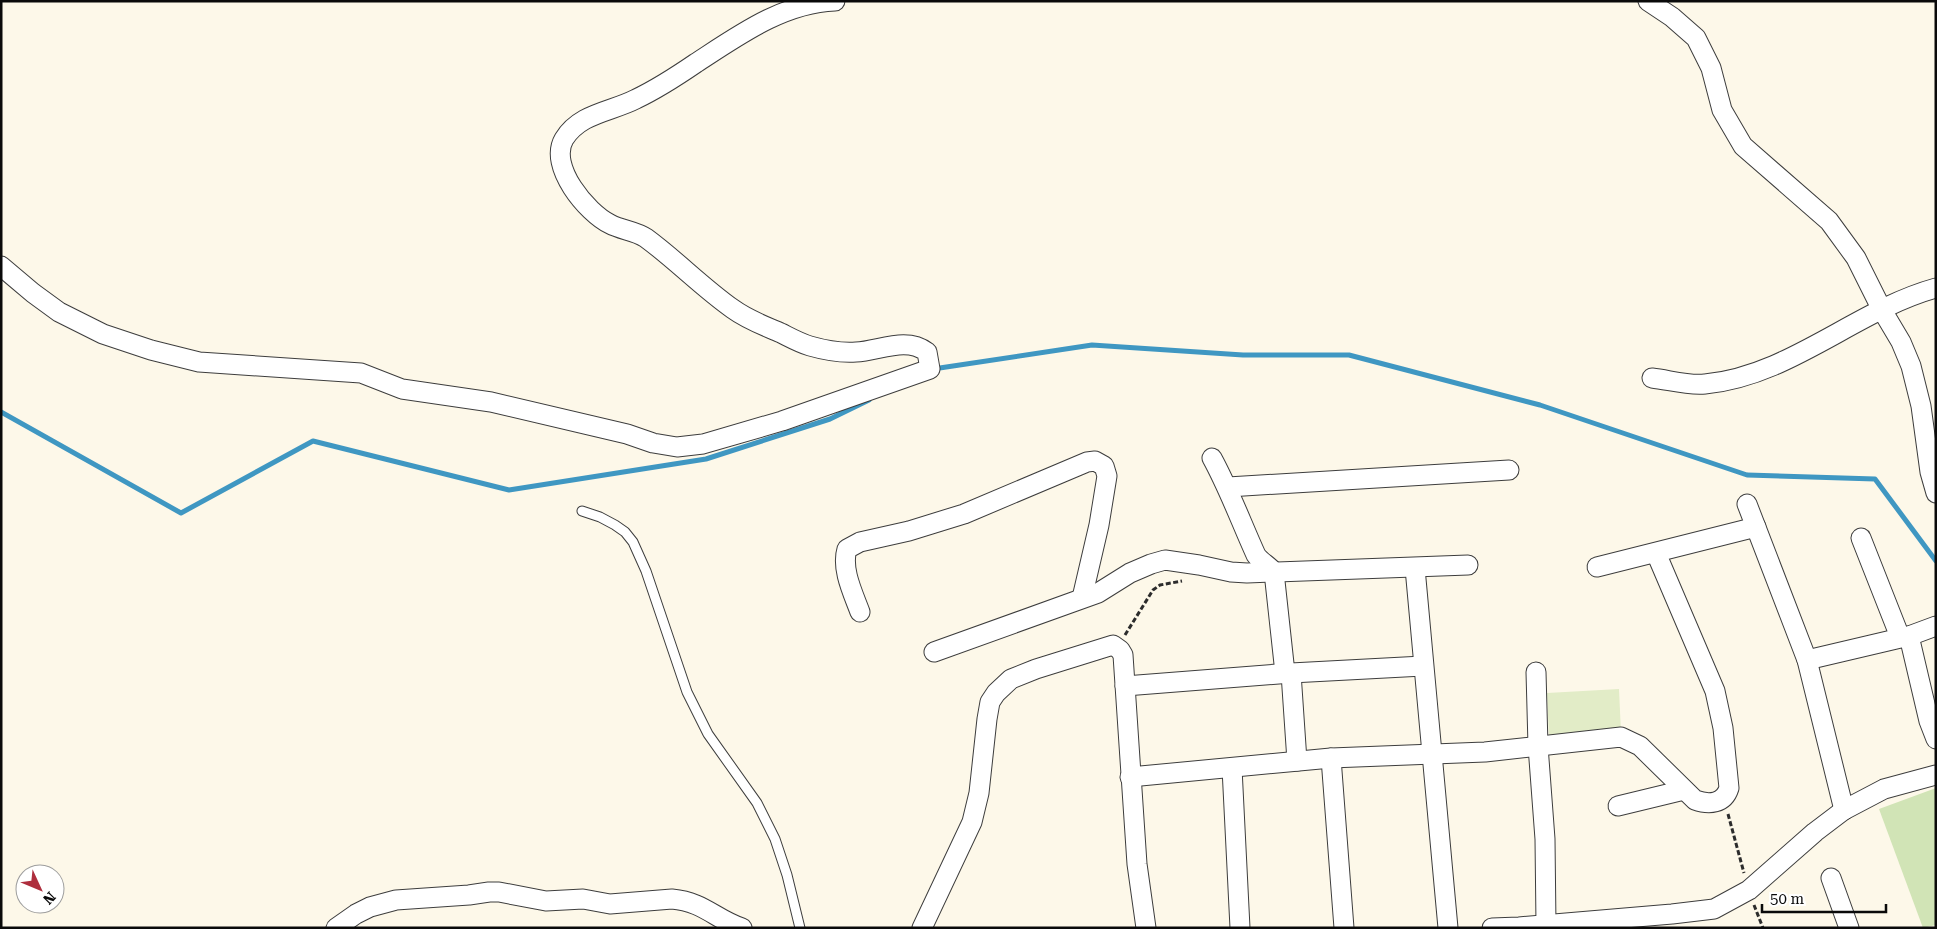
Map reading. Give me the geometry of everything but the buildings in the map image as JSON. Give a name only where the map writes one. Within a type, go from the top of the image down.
[{"type":"street","points":[[1,266],[33,294],[59,312],[94,329],[151,350],[199,362],[361,373],[402,389],[491,402],[627,434],[653,443],[677,447],[703,444],[782,421],[930,369],[927,352],[915,345],[904,344],[856,352],[832,351],[808,346],[756,324],[733,310],[644,236],[610,224],[600,218],[565,177],[560,155],[563,141],[581,120],[622,106],[666,83],[771,16],[820,2],[836,1]]},
{"type":"street","points":[[1648,1],[1672,17],[1696,38],[1711,68],[1722,110],[1742,146],[1830,221],[1856,258],[1882,310],[1901,342],[1911,366],[1921,406],[1930,472],[1936,492]]},
{"type":"street","points":[[1652,378],[1704,384],[1752,375],[1911,295],[1936,288]]},
{"type":"street","points":[[1212,458],[1228,487],[1238,518],[1256,555],[1259,560],[1270,566],[1274,572],[1288,673],[1297,761]]},
{"type":"street","points":[[860,612],[846,571],[844,559],[847,549],[860,542],[908,531],[964,514],[1087,462],[1095,461],[1104,466],[1107,476],[1099,525],[1082,598]]},
{"type":"street","points":[[1228,487],[1509,470]]},
{"type":"street","points":[[1747,504],[1807,660],[1844,810]]},
{"type":"street","points":[[1596,566],[1656,553],[1756,527]]},
{"type":"street","points":[[1861,538],[1904,636],[1936,739]]},
{"type":"street","points":[[1130,777],[1331,758],[1485,752],[1621,737],[1640,746],[1695,800],[1718,802],[1724,799],[1729,788],[1724,728],[1715,691],[1656,553]]},
{"type":"street","points":[[934,652],[1098,592],[1130,573],[1165,560],[1231,572],[1468,565]]},
{"type":"street","points":[[1415,568],[1448,928]]},
{"type":"street","points":[[1807,660],[1904,636],[1936,626]]},
{"type":"street","points":[[922,928],[972,822],[979,793],[990,702],[996,693],[1011,679],[1109,646],[1116,646],[1123,655],[1137,864],[1146,928]]},
{"type":"street","points":[[1125,686],[1288,673],[1423,666]]},
{"type":"street","points":[[1536,672],[1538,746],[1545,839],[1546,925]]},
{"type":"street","points":[[1331,758],[1344,928]]},
{"type":"street","points":[[1232,768],[1240,928]]},
{"type":"street","points":[[1492,928],[1519,928],[1672,914],[1714,908],[1749,890],[1815,832],[1844,810],[1884,789],[1936,775]]},
{"type":"street","points":[[1618,806],[1684,790]]},
{"type":"street","points":[[1831,878],[1848,928]]},
{"type":"street","points":[[336,928],[363,911],[396,900],[469,896],[489,892],[511,894],[534,900],[564,901],[582,899],[610,904],[672,899],[684,900],[699,904],[742,928]]},
{"type":"lane","points":[[582,511],[600,517],[615,525],[625,532],[632,542],[646,570],[687,692],[716,746],[757,803],[775,838],[787,875],[800,928]]},
{"type":"path","points":[[1116,646],[1133,623],[1153,590],[1160,585],[1186,580]]},
{"type":"path","points":[[1724,799],[1749,890],[1763,928]]},
{"type":"green space","points":[[1619,689],[1621,733],[1549,736],[1547,693]]},
{"type":"green space","points":[[1936,788],[1936,925],[1923,928],[1879,809]]},
{"type":"waterway","points":[[933,369],[1092,345],[1243,355],[1349,355],[1540,405],[1747,475],[1875,479],[1936,561]]},
{"type":"waterway","points":[[1,412],[181,513],[313,441],[509,490],[706,459],[830,419],[869,400]]}]
